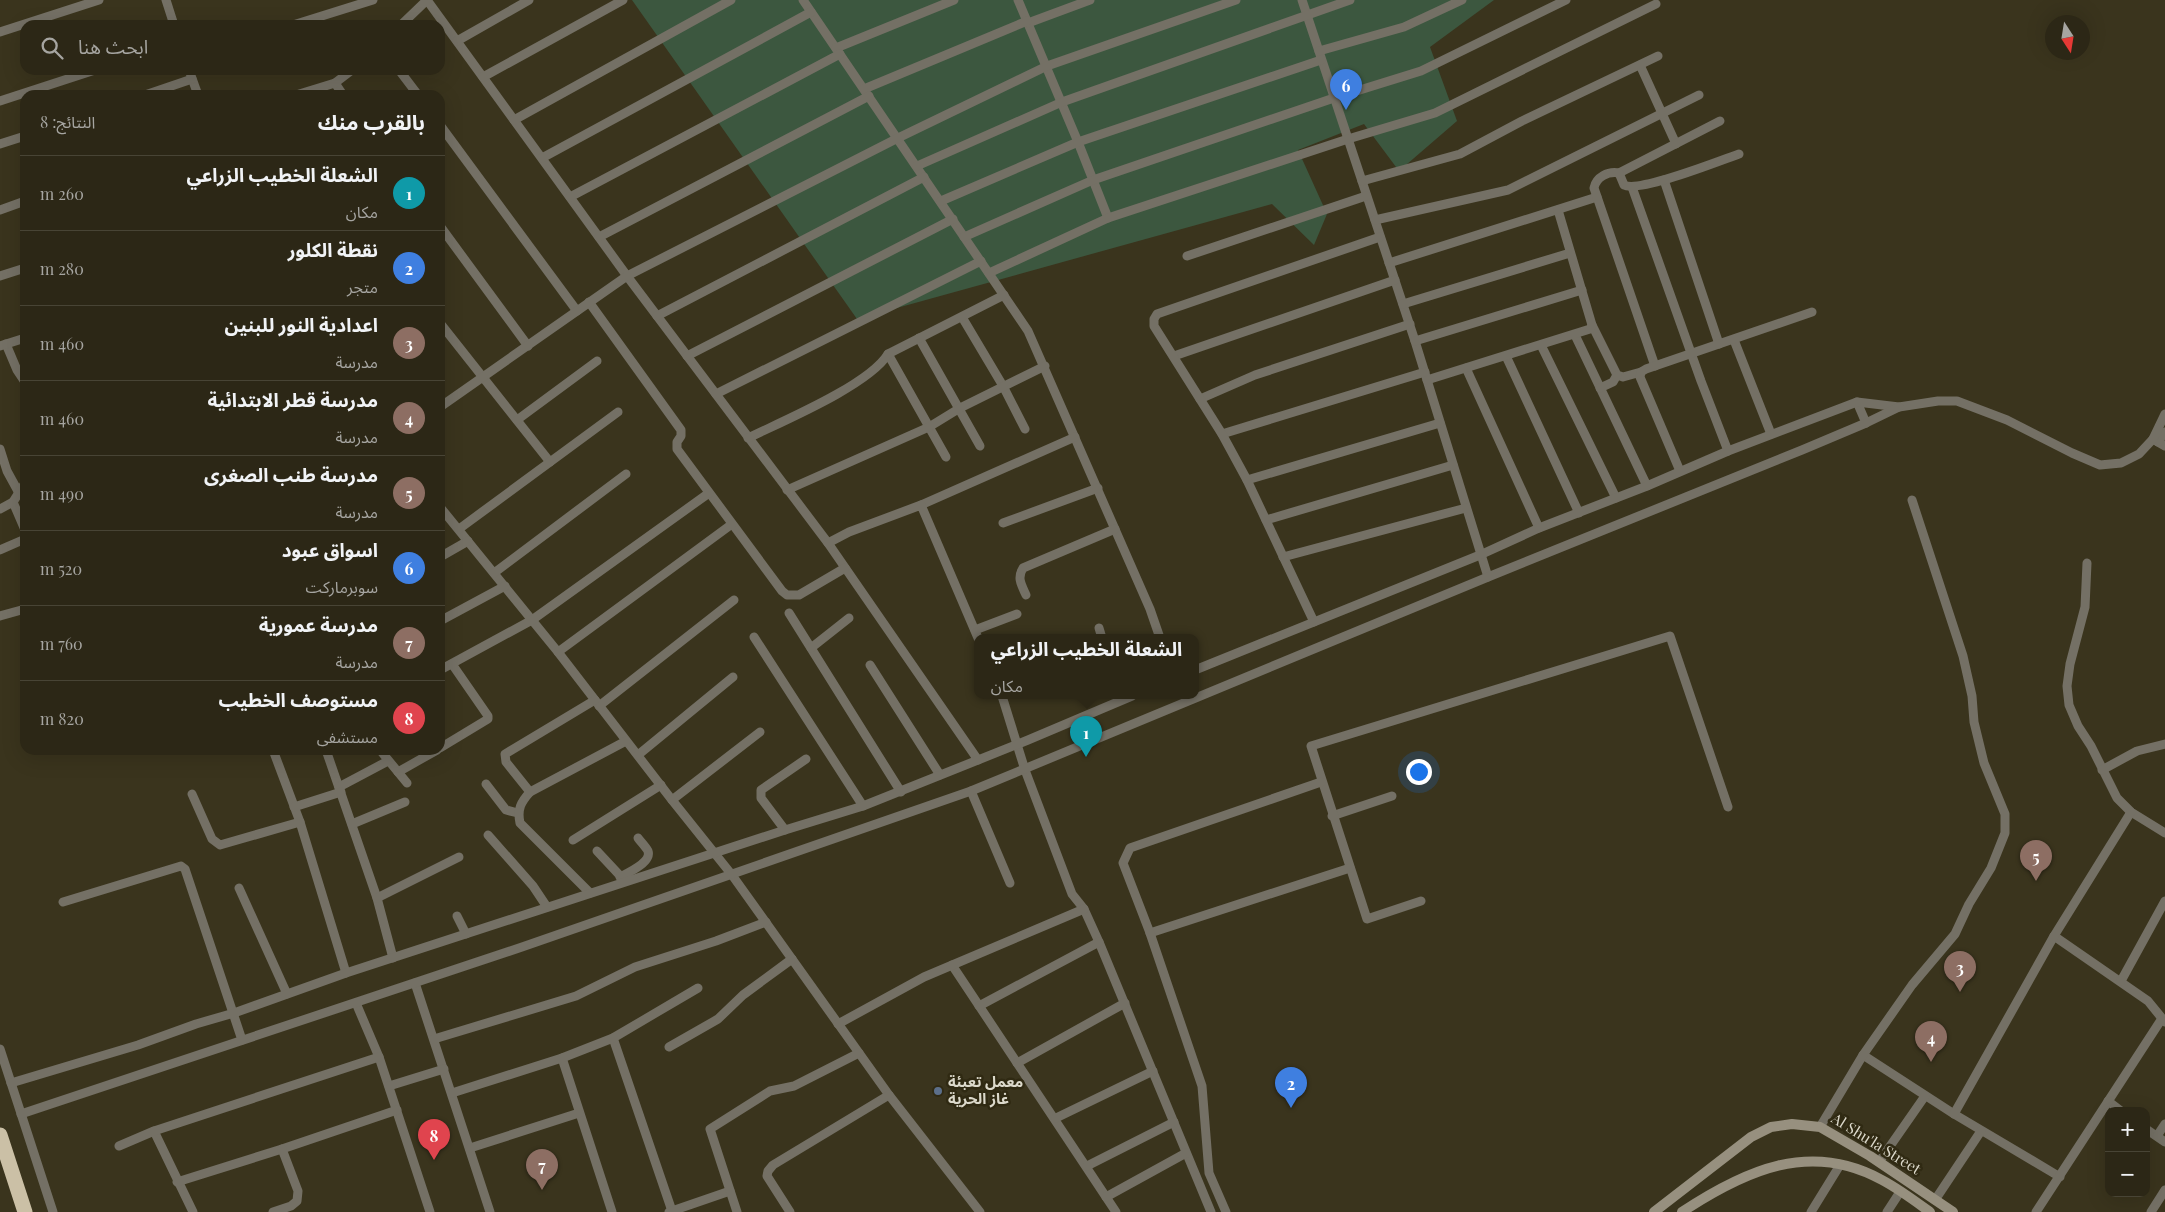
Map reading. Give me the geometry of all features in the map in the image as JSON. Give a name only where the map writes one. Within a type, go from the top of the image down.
[{"type":"highway","points":[[0,1135],[25,1212]]},
{"type":"main road","name":"Al Shu'la Street","points":[[1654,1212],[1751,1136],[1760,1131],[1792,1124],[1820,1127],[1863,1151],[1954,1212]]},
{"type":"main road","points":[[1845,1166],[1860,1164],[1863,1160],[1863,1151]]},
{"type":"main road","name":"Al Shu'la Street","points":[[1682,1212],[1736,1179],[1772,1166],[1800,1161],[1845,1166],[1869,1174],[1930,1212]]},
{"type":"main road","points":[[1869,1174],[1869,1167],[1879,1162]]},
{"type":"street","points":[[37,20],[99,0]]},
{"type":"street","points":[[166,0],[172,20]]},
{"type":"street","points":[[309,20],[372,0]]},
{"type":"street","points":[[406,20],[427,0],[442,20]]},
{"type":"street","points":[[457,41],[529,0]]},
{"type":"street","points":[[483,77],[623,0]]},
{"type":"street","points":[[514,120],[731,0]]},
{"type":"street","points":[[803,0],[1028,331],[1150,608],[1159,634]]},
{"type":"street","points":[[570,197],[838,51],[954,0]]},
{"type":"street","points":[[1018,0],[1062,102],[1108,218]]},
{"type":"street","points":[[599,237],[866,92],[1027,22],[1090,0]]},
{"type":"street","points":[[445,404],[627,276],[898,138],[1046,66],[1236,0]]},
{"type":"street","points":[[1302,0],[1410,324],[1488,576]]},
{"type":"street","points":[[917,166],[1062,102],[1307,17],[1350,0]]},
{"type":"street","points":[[941,201],[1078,142],[1320,55],[1404,27],[1462,0]]},
{"type":"street","points":[[964,237],[1093,180],[1431,67],[1564,1]]},
{"type":"street","points":[[989,273],[1108,218],[1348,139],[1435,113],[1656,4]]},
{"type":"street","points":[[542,158],[811,12]]},
{"type":"street","points":[[445,25],[627,276],[846,568],[978,760]]},
{"type":"street","points":[[0,32],[20,26]]},
{"type":"street","points":[[1362,181],[1469,150],[1522,121],[1658,56]]},
{"type":"street","points":[[1640,65],[1676,144]]},
{"type":"street","points":[[34,90],[80,75]]},
{"type":"street","points":[[156,90],[189,75]]},
{"type":"street","points":[[191,75],[196,90]]},
{"type":"street","points":[[312,90],[334,83],[345,75]]},
{"type":"street","points":[[403,75],[414,90]]},
{"type":"street","points":[[334,83],[339,90]]},
{"type":"street","points":[[0,101],[20,94]]},
{"type":"street","points":[[1374,220],[1508,190],[1699,95]]},
{"type":"street","points":[[1655,366],[1594,188],[1595,182],[1599,178],[1619,172],[1720,121]]},
{"type":"street","points":[[445,132],[577,311]]},
{"type":"street","points":[[0,144],[20,138]]},
{"type":"street","points":[[1619,172],[1624,185],[1632,187],[1664,180],[1738,154]]},
{"type":"street","points":[[657,316],[924,177]]},
{"type":"street","points":[[1664,180],[1719,344]]},
{"type":"street","points":[[1632,187],[1691,354],[1728,451]]},
{"type":"street","points":[[1188,256],[1366,196]]},
{"type":"street","points":[[1389,263],[1597,197]]},
{"type":"street","points":[[0,210],[20,203]]},
{"type":"street","points":[[1558,210],[1592,325],[1617,375],[1623,377],[1641,372],[1812,312]]},
{"type":"street","points":[[687,356],[953,219]]},
{"type":"street","points":[[445,233],[528,346]]},
{"type":"street","points":[[1314,622],[1266,520],[1222,434],[1154,326],[1154,319],[1157,314],[1380,238]]},
{"type":"street","points":[[1403,304],[1570,253]]},
{"type":"street","points":[[716,394],[981,260]]},
{"type":"street","points":[[0,276],[20,270]]},
{"type":"street","points":[[1174,356],[1395,280]]},
{"type":"street","points":[[1415,341],[1582,290]]},
{"type":"street","points":[[748,438],[858,383],[879,365],[888,354],[1004,295]]},
{"type":"street","points":[[589,302],[681,430],[681,436],[676,442],[677,449],[782,591],[787,595],[799,596],[846,568]]},
{"type":"street","points":[[962,317],[1003,386],[1025,429]]},
{"type":"street","points":[[1200,399],[1255,375],[1410,324]]},
{"type":"street","points":[[1222,434],[1426,376],[1466,368],[1587,332],[1592,325]]},
{"type":"street","points":[[445,329],[550,462]]},
{"type":"street","points":[[1575,335],[1647,486]]},
{"type":"street","points":[[920,338],[980,446]]},
{"type":"street","points":[[20,340],[3,345],[20,374]]},
{"type":"street","points":[[1734,340],[1771,434]]},
{"type":"street","points":[[1542,345],[1616,498]]},
{"type":"street","points":[[888,354],[946,457]]},
{"type":"street","points":[[1506,356],[1579,513]]},
{"type":"street","points":[[517,420],[597,361]]},
{"type":"street","points":[[787,490],[929,427],[960,408],[1045,366]]},
{"type":"street","points":[[1466,368],[1539,528]]},
{"type":"street","points":[[1641,372],[1640,377],[1680,471]]},
{"type":"street","points":[[1600,388],[1613,382],[1617,375]]},
{"type":"street","points":[[1199,668],[1480,555],[1539,528],[1647,486],[1728,451],[1857,402],[1899,407],[1938,401],[1957,401],[2007,420],[2072,453],[2100,464],[2121,463],[2159,442],[2165,432]]},
{"type":"street","points":[[1857,402],[1866,423]]},
{"type":"street","points":[[1199,696],[1866,423],[1899,407]]},
{"type":"street","points":[[459,529],[618,412]]},
{"type":"street","points":[[2159,442],[2165,414]]},
{"type":"street","points":[[1246,480],[1440,423]]},
{"type":"street","points":[[828,544],[849,532],[921,505],[1076,438]]},
{"type":"street","points":[[0,449],[5,468],[20,484]]},
{"type":"street","points":[[1266,520],[1453,465]]},
{"type":"street","points":[[494,573],[626,474]]},
{"type":"street","points":[[1003,523],[1098,488]]},
{"type":"street","points":[[0,510],[13,502],[20,492]]},
{"type":"street","points":[[445,668],[532,620],[709,493]]},
{"type":"street","points":[[1820,1127],[1863,1055],[1912,985],[1955,934],[2002,844],[2007,825],[2005,814],[1984,763],[1974,722],[1972,696],[1963,656],[1912,500]]},
{"type":"street","points":[[13,502],[20,518]]},
{"type":"street","points":[[921,505],[976,634],[1016,614]]},
{"type":"street","points":[[1283,557],[1466,508]]},
{"type":"street","points":[[445,513],[558,652],[672,800],[716,853],[889,1095],[980,1212]]},
{"type":"street","points":[[558,652],[732,524]]},
{"type":"street","points":[[1026,595],[1019,579],[1019,574],[1023,568],[1115,529]]},
{"type":"street","points":[[0,550],[20,540]]},
{"type":"street","points":[[445,554],[468,541]]},
{"type":"street","points":[[2087,563],[2086,608],[2070,664],[2067,686],[2069,704],[2078,726],[2091,746],[2117,798],[2131,812],[2165,832]]},
{"type":"street","points":[[445,618],[505,586]]},
{"type":"street","points":[[530,792],[506,762],[505,754],[597,703],[734,600]]},
{"type":"street","points":[[0,616],[20,610]]},
{"type":"street","points":[[789,613],[901,792]]},
{"type":"street","points":[[811,648],[849,618]]},
{"type":"street","points":[[1099,628],[1101,634]]},
{"type":"street","points":[[1421,901],[1367,919],[1332,816],[1311,746],[1670,636],[1728,807]]},
{"type":"street","points":[[754,637],[863,806]]},
{"type":"street","points":[[445,745],[488,719],[488,716],[452,664]]},
{"type":"street","points":[[870,666],[940,775]]},
{"type":"street","points":[[638,755],[734,677]]},
{"type":"street","points":[[1003,699],[1025,770],[1072,894],[1084,909],[1099,942],[1211,1212]]},
{"type":"street","points":[[11,1083],[138,1045],[624,880],[863,806],[1017,744],[1120,699]]},
{"type":"street","points":[[22,1114],[415,983],[971,791],[1191,699]]},
{"type":"street","points":[[672,800],[760,732]]},
{"type":"street","points":[[590,893],[520,823],[518,813],[521,802],[530,792],[626,741]]},
{"type":"street","points":[[2102,770],[2137,751],[2165,744]]},
{"type":"street","points":[[275,755],[300,822],[346,973]]},
{"type":"street","points":[[328,755],[377,898],[394,958]]},
{"type":"street","points":[[384,755],[407,783]]},
{"type":"street","points":[[398,772],[428,755]]},
{"type":"street","points":[[784,830],[761,798],[761,790],[806,760]]},
{"type":"street","points":[[294,807],[340,789],[388,761]]},
{"type":"street","points":[[1226,1212],[1209,1174],[1202,1086],[1150,933],[1123,863],[1130,848],[1321,782]]},
{"type":"street","points":[[486,784],[506,810],[518,813]]},
{"type":"street","points":[[573,840],[661,785]]},
{"type":"street","points":[[971,791],[1010,883]]},
{"type":"street","points":[[192,794],[212,839],[220,845],[300,822]]},
{"type":"street","points":[[1332,816],[1392,796]]},
{"type":"street","points":[[352,824],[405,802]]},
{"type":"street","points":[[1954,1114],[2054,936],[2131,812]]},
{"type":"street","points":[[488,835],[548,906]]},
{"type":"street","points":[[624,880],[648,856],[648,852],[638,838]]},
{"type":"street","points":[[597,851],[624,880]]},
{"type":"street","points":[[377,898],[459,857]]},
{"type":"street","points":[[64,902],[181,866],[184,869],[242,1040]]},
{"type":"street","points":[[1150,933],[1350,868]]},
{"type":"street","points":[[239,888],[287,994]]},
{"type":"street","points":[[2121,981],[2165,901]]},
{"type":"street","points":[[838,1024],[924,977],[1084,909]]},
{"type":"street","points":[[456,916],[466,934]]},
{"type":"street","points":[[434,1039],[576,996],[635,967],[716,941],[766,922]]},
{"type":"street","points":[[2036,1212],[2108,1101],[2163,1021],[2148,1001],[2054,936]]},
{"type":"street","points":[[979,1006],[1099,942]]},
{"type":"street","points":[[669,1047],[718,1019],[743,995],[792,960]]},
{"type":"street","points":[[952,965],[1056,1118],[1116,1212]]},
{"type":"street","points":[[415,983],[490,1212]]},
{"type":"street","points":[[452,1094],[562,1058],[613,1038],[698,988]]},
{"type":"street","points":[[356,1003],[380,1057],[430,1212]]},
{"type":"street","points":[[1018,1063],[1125,1003]]},
{"type":"street","points":[[613,1038],[670,1212],[730,1191]]},
{"type":"street","points":[[0,1049],[53,1212]]},
{"type":"street","points":[[737,1212],[710,1129],[770,1091],[794,1086],[859,1052]]},
{"type":"street","points":[[1863,1055],[1981,1131],[2060,1177]]},
{"type":"street","points":[[119,1146],[154,1131],[380,1057]]},
{"type":"street","points":[[562,1058],[612,1212]]},
{"type":"street","points":[[389,1086],[444,1069]]},
{"type":"street","points":[[1056,1118],[1153,1071]]},
{"type":"street","points":[[790,1212],[767,1176],[772,1165],[889,1095]]},
{"type":"street","points":[[1879,1162],[1925,1096]]},
{"type":"street","points":[[2108,1101],[2116,1107]]},
{"type":"street","points":[[177,1182],[397,1110]]},
{"type":"street","points":[[470,1148],[579,1113]]},
{"type":"street","points":[[1087,1166],[1174,1122]]},
{"type":"street","points":[[2157,1136],[2165,1124]]},
{"type":"street","points":[[154,1131],[193,1212]]},
{"type":"street","points":[[1935,1200],[1981,1131]]},
{"type":"street","points":[[2150,1132],[2165,1142]]},
{"type":"street","points":[[272,1212],[291,1206],[297,1201],[298,1191],[282,1149]]},
{"type":"street","points":[[1106,1197],[1186,1153]]},
{"type":"street","points":[[1811,1212],[1845,1166]]},
{"type":"street","points":[[2151,1212],[2165,1190]]},
{"type":"street","points":[[1887,1212],[1900,1192]]},
{"type":"green space","points":[[632,0],[1494,0],[1430,47],[1457,121],[1399,171],[1364,124],[1298,150],[1327,214],[1314,245],[1272,204],[857,319]]},
{"type":"place","name":"اسواق عبود","points":[[1346,110]]},
{"type":"place","name":"الشعلة الخطيب الزراعي","points":[[1086,757]]},
{"type":"place","name":"مدرسة طنب الصغرى","points":[[2036,881]]},
{"type":"place","name":"اعدادية النور للبنين","points":[[1960,992]]},
{"type":"place","name":"مدرسة قطر الابتدائية","points":[[1931,1062]]},
{"type":"place","name":"معمل تعبئة غاز الحرية","points":[[938,1091]]},
{"type":"place","name":"نقطة الكلور","points":[[1291,1108]]},
{"type":"place","name":"مستوصف الخطيب","points":[[434,1160]]},
{"type":"place","name":"مدرسة عمورية","points":[[542,1190]]}]
